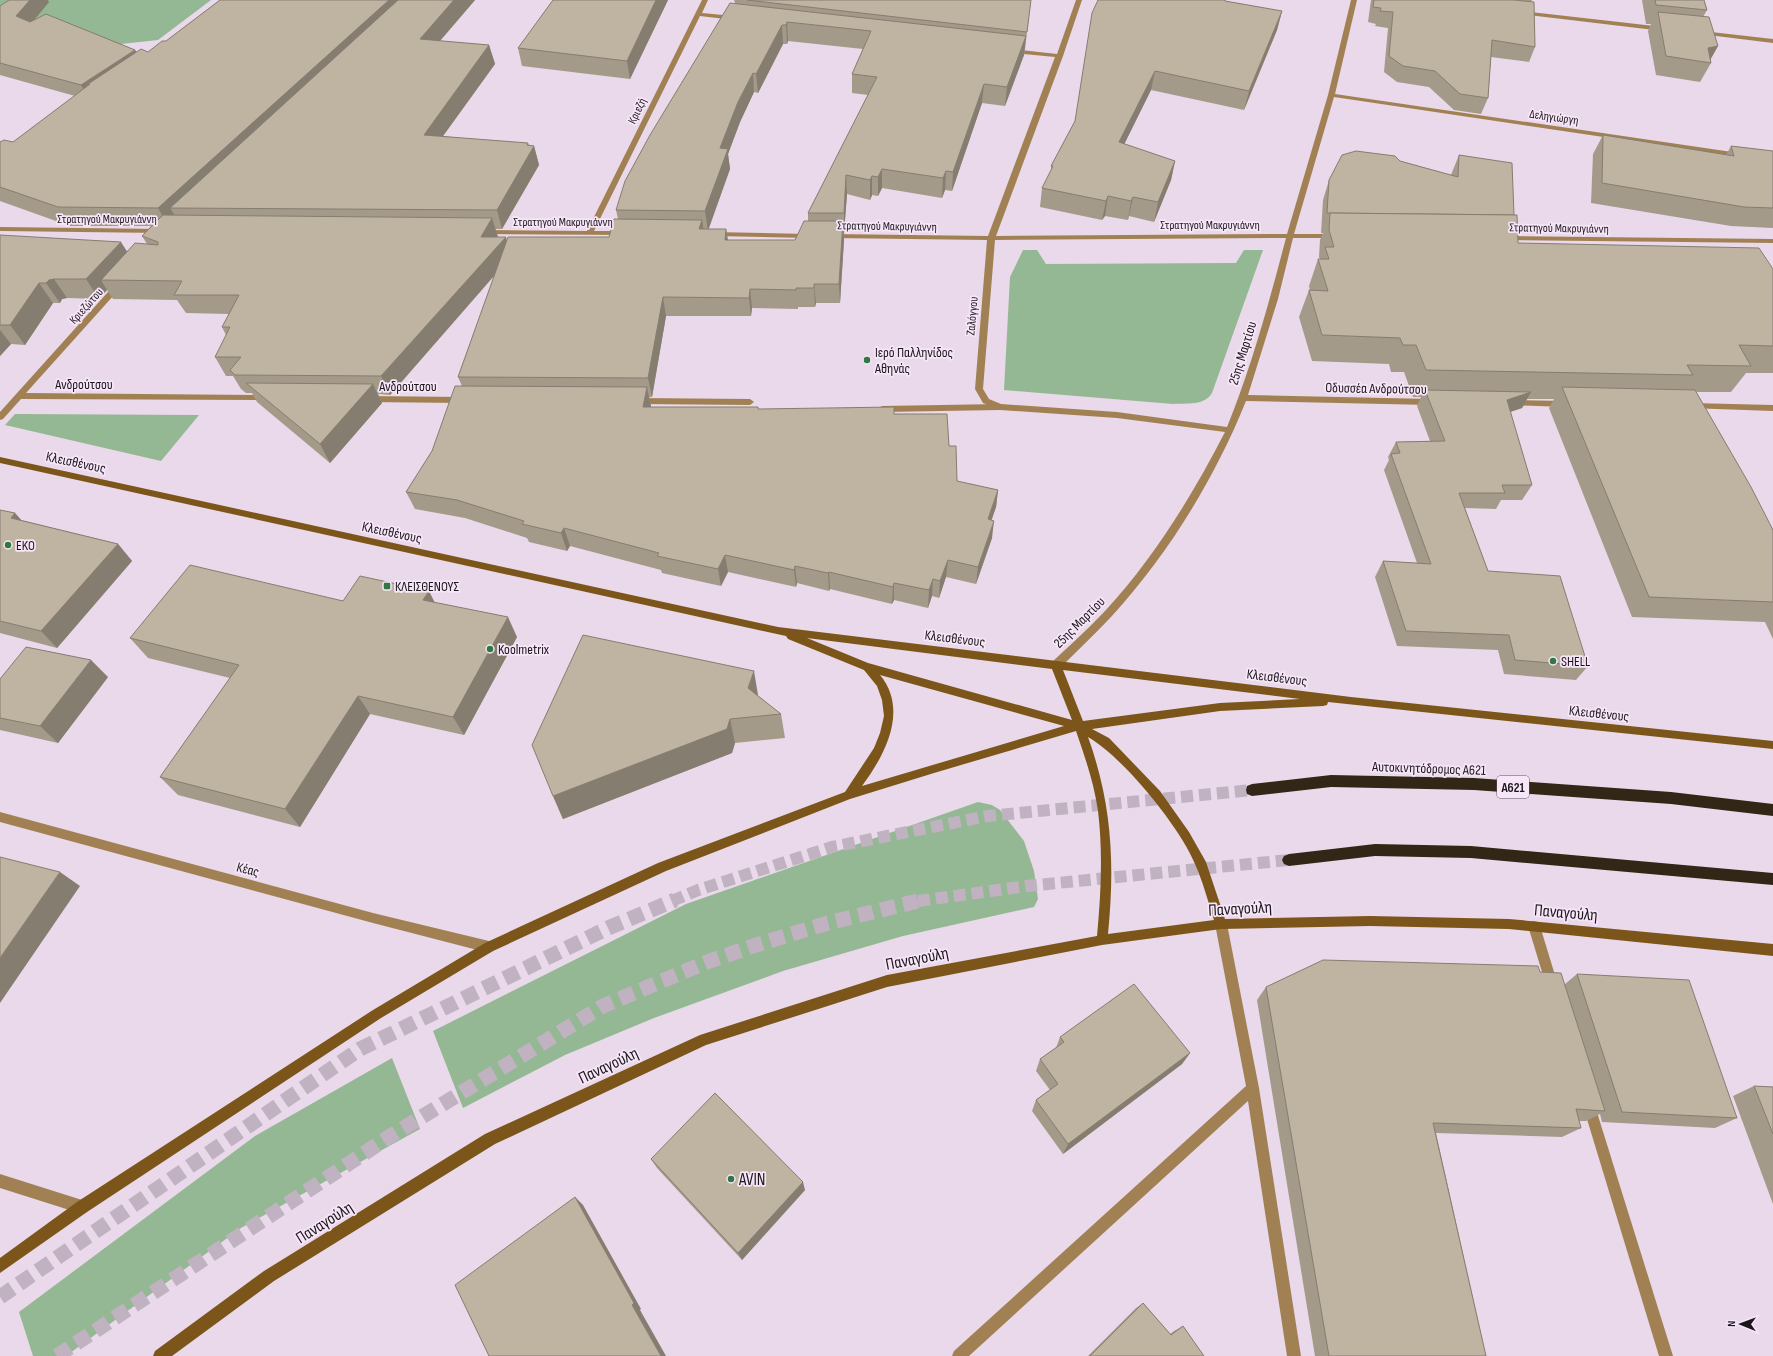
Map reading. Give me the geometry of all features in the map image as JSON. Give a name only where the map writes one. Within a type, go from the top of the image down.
[{"type":"highway","name":"Αυτοκινητόδρομος Α621","points":[[1252,790],[1331,781],[1474,784],[1671,798],[1773,810]]},
{"type":"highway","points":[[1289,860],[1375,850],[1471,852],[1773,879]]},
{"type":"main road","name":"Κλεισθένους","points":[[0,460],[778,631],[1351,700],[1773,745]]},
{"type":"main road","name":"Κλεισθένους","points":[[778,631],[866,667],[1079,726]]},
{"type":"main road","points":[[1056,665],[1092,765],[1102,810],[1105,830],[1107,885],[1102,940]]},
{"type":"main road","name":"Κλεισθένους","points":[[849,795],[876,756],[888,723],[890,712],[886,695],[877,677],[866,667]]},
{"type":"main road","points":[[0,1266],[82,1207],[377,1014],[489,947],[662,867],[849,795],[934,768],[1079,726],[1220,707],[1351,700]]},
{"type":"main road","points":[[1079,726],[1105,741],[1159,799],[1200,862],[1221,924]]},
{"type":"main road","name":"Παναγούλη","points":[[160,1356],[269,1276],[490,1139],[704,1039],[887,980],[1102,940],[1221,924],[1370,921],[1534,926],[1773,950]]},
{"type":"street","name":"Κριεζή","points":[[589,233],[705,0]]},
{"type":"street","name":"Ζαλόγγου","points":[[1079,0],[1060,56],[991,238],[979,373],[979,389],[986,400],[1000,407],[1117,415],[1230,430]]},
{"type":"street","name":"25ης Μαρτίου","points":[[1056,665],[1108,614],[1140,576],[1164,543],[1205,479],[1230,430],[1243,398],[1274,299],[1290,236],[1331,95],[1354,0]]},
{"type":"street","points":[[1513,12],[1670,30]]},
{"type":"street","points":[[697,14],[744,19]]},
{"type":"street","points":[[1694,32],[1773,41]]},
{"type":"street","points":[[1005,50],[1060,56]]},
{"type":"street","name":"Δεληγιώργη","points":[[1331,95],[1749,157]]},
{"type":"street","name":"Στρατηγού Μακρυγιάννη","points":[[0,229],[170,231],[160,241]]},
{"type":"street","name":"Στρατηγού Μακρυγιάννη","points":[[479,232],[629,233]]},
{"type":"street","name":"Στρατηγού Μακρυγιάννη","points":[[707,234],[991,238],[1346,236]]},
{"type":"street","name":"Στρατηγού Μακρυγιάννη","points":[[1496,238],[1773,241]]},
{"type":"street","name":"Κριεζώτου","points":[[0,417],[124,280]]},
{"type":"street","name":"Ανδρούτσου","points":[[18,396],[273,398]]},
{"type":"street","name":"Οδυσσέα Ανδρούτσου","points":[[1243,398],[1440,402]]},
{"type":"street","name":"Ανδρούτσου","points":[[360,399],[472,400]]},
{"type":"street","points":[[631,401],[750,402]]},
{"type":"street","points":[[1503,403],[1575,404]]},
{"type":"street","points":[[1686,406],[1773,408]]},
{"type":"street","points":[[872,409],[1000,407]]},
{"type":"street","name":"Κέας","points":[[0,817],[374,918],[489,947]]},
{"type":"street","points":[[1221,924],[1238,1002],[1253,1088],[1294,1356]]},
{"type":"street","points":[[1534,926],[1554,994]]},
{"type":"street","points":[[959,1356],[1253,1088]]},
{"type":"street","points":[[1585,1092],[1666,1356]]},
{"type":"street","points":[[0,1181],[82,1207]]},
{"type":"green space","points":[[0,0],[211,0],[158,40],[93,47],[0,53]]},
{"type":"green space","points":[[1023,250],[1037,250],[1046,264],[1236,263],[1244,250],[1263,250],[1212,393],[1205,400],[1200,402],[1190,404],[1173,404],[1004,390],[1010,277]]},
{"type":"green space","points":[[15,414],[199,415],[161,461],[5,425]]},
{"type":"green space","points":[[978,802],[992,805],[1000,810],[1024,841],[1034,871],[1038,899],[1034,907],[903,936],[783,971],[654,1018],[565,1055],[463,1108],[433,1031],[686,904]]},
{"type":"green space","points":[[392,1058],[420,1129],[241,1228],[66,1356],[33,1356],[19,1312],[255,1136]]},
{"type":"building","points":[[9,0],[30,0],[16,16],[30,22],[46,14],[135,50],[81,85],[0,63],[0,6]]},
{"type":"building","points":[[220,0],[389,0],[158,208],[58,207],[0,187],[0,142],[4,140],[13,142],[90,84],[88,84],[141,49],[148,52],[162,41],[166,41]]},
{"type":"building","points":[[398,0],[454,0],[420,39],[489,45],[424,135],[528,143],[527,145],[534,146],[497,210],[170,208]]},
{"type":"building","points":[[553,0],[656,0],[627,61],[518,48]]},
{"type":"building","points":[[747,0],[1031,0],[1027,32]]},
{"type":"building","points":[[1098,0],[1225,0],[1282,11],[1249,91],[1155,71],[1119,142],[1175,161],[1158,202],[1133,197],[1131,201],[1108,196],[1106,201],[1042,188],[1053,166],[1051,166],[1075,121],[1092,13]]},
{"type":"building","points":[[1374,0],[1514,0],[1534,2],[1535,47],[1492,40],[1488,98],[1460,94],[1435,71],[1403,66],[1389,56],[1393,12],[1380,11],[1381,8],[1373,7]]},
{"type":"building","points":[[1655,0],[1704,0],[1707,10],[1656,5]]},
{"type":"building","points":[[730,3],[1026,36],[1007,87],[984,84],[953,172],[946,171],[943,178],[882,169],[878,177],[872,176],[870,180],[846,175],[844,213],[808,213],[877,77],[852,74],[871,31],[787,22],[786,25],[782,25],[756,74],[753,73],[738,102],[720,148],[728,149],[705,211],[616,210],[625,181],[650,135]]},
{"type":"building","points":[[1658,12],[1709,17],[1718,46],[1708,48],[1711,63],[1666,56]]},
{"type":"building","points":[[1603,135],[1734,156],[1731,146],[1773,151],[1773,208],[1744,207],[1602,183]]},
{"type":"building","points":[[1356,151],[1395,156],[1400,161],[1458,177],[1459,155],[1512,163],[1514,215],[1327,213],[1329,180],[1342,155]]},
{"type":"building","points":[[1330,213],[1517,215],[1518,243],[1759,248],[1773,269],[1773,346],[1739,345],[1751,366],[1687,365],[1693,375],[1426,370],[1416,345],[1403,345],[1400,338],[1322,335],[1309,290],[1328,291],[1318,259],[1329,259],[1325,247],[1334,247],[1329,230]]},
{"type":"building","points":[[163,215],[492,218],[481,237],[506,237],[381,376],[235,375],[230,370],[241,357],[215,357],[230,327],[222,327],[239,295],[174,295],[182,281],[101,280],[135,243],[158,245],[158,242],[142,236]]},
{"type":"building","points":[[614,219],[702,220],[699,229],[726,229],[725,240],[795,240],[804,221],[843,221],[839,284],[814,284],[814,288],[796,288],[796,290],[750,289],[749,298],[663,297],[648,378],[458,377],[508,237],[609,237]]},
{"type":"building","points":[[0,235],[121,242],[86,279],[54,279],[49,280],[46,283],[39,283],[10,325],[0,325]]},
{"type":"building","points":[[246,383],[373,384],[320,444]]},
{"type":"building","points":[[455,386],[647,387],[643,407],[758,407],[758,409],[894,407],[894,414],[947,414],[949,446],[956,446],[957,481],[998,490],[988,519],[994,521],[978,567],[948,560],[940,581],[933,579],[929,590],[894,583],[893,587],[829,572],[795,566],[794,570],[725,555],[718,569],[657,556],[659,553],[564,528],[561,533],[522,524],[524,521],[457,500],[406,492],[432,451]]},
{"type":"building","points":[[1562,387],[1695,390],[1751,487],[1773,530],[1773,602],[1649,597]]},
{"type":"building","points":[[1425,390],[1531,392],[1507,400],[1532,485],[1502,485],[1505,493],[1459,493],[1488,571],[1560,576],[1588,666],[1515,660],[1509,635],[1406,631],[1383,561],[1431,564],[1391,454],[1400,453],[1396,442],[1445,441]]},
{"type":"building","points":[[0,510],[15,513],[11,518],[118,544],[41,631],[0,621]]},
{"type":"building","points":[[190,565],[343,601],[360,576],[429,591],[423,600],[508,617],[453,717],[358,696],[285,809],[160,777],[239,665],[130,638]]},
{"type":"building","points":[[583,635],[754,671],[748,688],[781,714],[730,719],[727,729],[553,796],[532,745]]},
{"type":"building","points":[[26,647],[91,660],[40,726],[0,718],[0,679]]},
{"type":"building","points":[[0,857],[60,872],[0,958]]},
{"type":"building","points":[[1323,960],[1538,966],[1540,972],[1561,973],[1605,1111],[1576,1109],[1581,1128],[1433,1123],[1486,1356],[1329,1356],[1266,987]]},
{"type":"building","points":[[1577,974],[1689,980],[1737,1118],[1622,1112]]},
{"type":"building","points":[[1134,984],[1190,1053],[1068,1144],[1036,1100],[1058,1084],[1040,1059],[1064,1042],[1060,1037]]},
{"type":"building","points":[[1754,1086],[1773,1087],[1773,1134]]},
{"type":"building","name":"AVIN","points":[[715,1093],[803,1182],[738,1253],[651,1159]]},
{"type":"building","points":[[575,1197],[634,1303],[632,1305],[661,1356],[489,1356],[455,1285]]},
{"type":"building","points":[[1143,1303],[1171,1335],[1183,1326],[1204,1356],[1090,1356]]},
{"type":"tunnel","points":[[672,901],[698,890],[832,847],[988,816],[1252,790]]},
{"type":"tunnel","points":[[918,901],[1027,886],[1289,860]]},
{"type":"tunnel","points":[[0,1297],[360,1049],[608,928],[675,900]]},
{"type":"tunnel","points":[[57,1356],[389,1137],[603,1006],[707,962],[756,945],[828,923],[922,900]]},
{"type":"place","name":"Ιερό Παλληνίδος Αθηνάς","points":[[867,360]]},
{"type":"place","name":"EKO","points":[[8,545]]},
{"type":"place","name":"ΚΛΕΙΣΘΕΝΟΥΣ","points":[[387,586]]},
{"type":"place","name":"Koolmetrix","points":[[490,649]]},
{"type":"place","name":"SHELL","points":[[1553,661]]},
{"type":"place","name":"AVIN","points":[[731,1179]]}]
